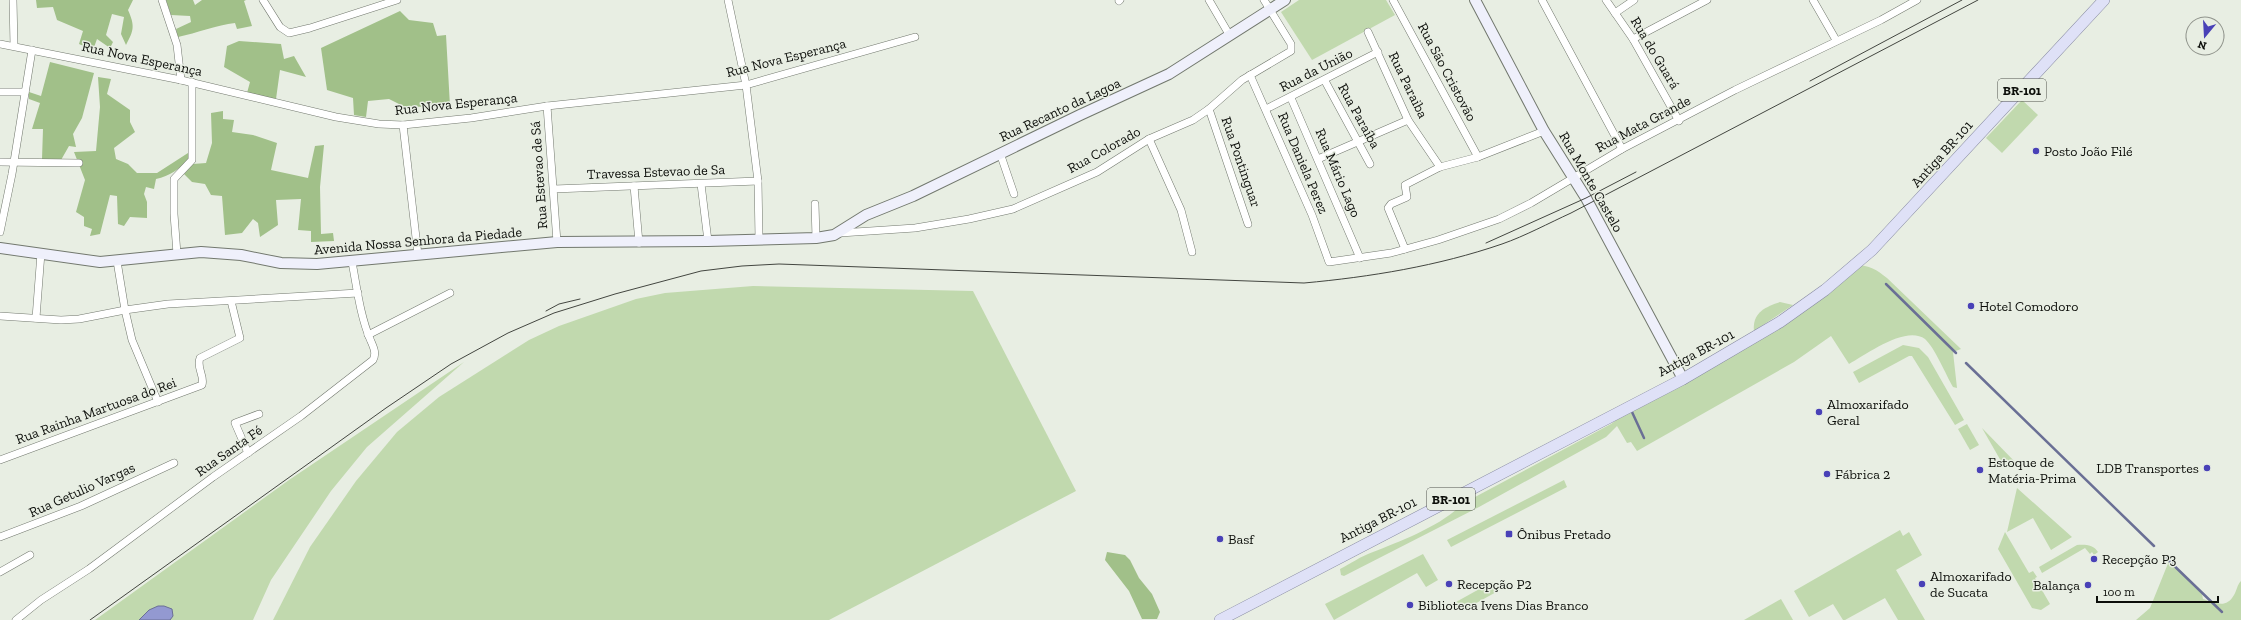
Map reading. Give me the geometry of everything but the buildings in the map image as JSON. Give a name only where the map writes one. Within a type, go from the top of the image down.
[{"type":"main road","name":"Antiga BR-101","points":[[1220,620],[1683,379],[1780,322],[1825,290],[1871,252],[2104,0]]},
{"type":"street","points":[[13,0],[14,46]]},
{"type":"street","points":[[162,0],[177,45],[181,80]]},
{"type":"street","points":[[263,0],[280,27],[289,33],[310,28],[397,0]]},
{"type":"street","points":[[728,0],[746,85],[758,181],[759,239]]},
{"type":"street","points":[[1209,0],[1230,36]]},
{"type":"street","points":[[1264,0],[1271,10]]},
{"type":"street","name":"Rua Recanto da Lagoa","points":[[840,233],[852,223],[866,215],[913,196],[1000,153],[1169,74],[1285,0]]},
{"type":"street","name":"Rua São Cristovão","points":[[1392,0],[1478,157]]},
{"type":"street","name":"Rua Monte Castelo","points":[[1475,0],[1544,131],[1586,198],[1683,379]]},
{"type":"street","points":[[1542,0],[1622,149]]},
{"type":"street","name":"Rua do Guará","points":[[1606,0],[1633,39],[1679,121]]},
{"type":"street","points":[[1615,13],[1634,0]]},
{"type":"street","points":[[1633,39],[1707,0]]},
{"type":"street","points":[[1813,0],[1836,40]]},
{"type":"street","name":"Rua Mata Grande","points":[[1329,262],[1360,258],[1405,249],[1438,240],[1499,219],[1532,203],[1573,177],[1622,149],[1679,121],[1735,90],[1836,40],[1881,20],[1917,0]]},
{"type":"street","name":"Rua Colorado","points":[[840,233],[915,228],[1005,212],[1097,172],[1149,139],[1193,120],[1209,109],[1250,75],[1291,51],[1291,44],[1271,10]]},
{"type":"street","name":"Rua Paraiba","points":[[1368,32],[1408,120],[1440,167]]},
{"type":"street","name":"Rua Nova Esperança","points":[[0,44],[192,82],[336,117],[379,124],[403,125],[471,118],[548,106],[746,85],[915,37]]},
{"type":"street","points":[[0,232],[14,162],[32,50]]},
{"type":"street","name":"Rua da União","points":[[1266,109],[1325,81],[1378,52]]},
{"type":"street","name":"Rua Daniela Perez","points":[[1250,75],[1312,215],[1329,262]]},
{"type":"street","name":"Rua Paraíba","points":[[1325,81],[1370,164]]},
{"type":"street","points":[[177,254],[174,214],[174,179],[192,160],[192,82]]},
{"type":"street","points":[[0,92],[25,92]]},
{"type":"street","name":"Rua Mário Lago","points":[[1291,98],[1360,258]]},
{"type":"street","name":"Rua Estevao de Sá","points":[[548,106],[557,242]]},
{"type":"street","name":"Rua Pontinguar","points":[[1209,109],[1248,224]]},
{"type":"street","points":[[1318,159],[1408,120]]},
{"type":"street","points":[[403,125],[418,255]]},
{"type":"street","points":[[1405,249],[1388,206],[1407,196],[1405,185],[1440,167],[1478,157],[1544,131]]},
{"type":"street","points":[[1149,139],[1181,210],[1192,252]]},
{"type":"street","points":[[1000,153],[1014,194]]},
{"type":"street","points":[[0,162],[79,163]]},
{"type":"street","name":"Travessa Estevao de Sa","points":[[554,189],[758,181]]},
{"type":"street","points":[[701,184],[708,241]]},
{"type":"street","points":[[634,186],[639,243]]},
{"type":"street","points":[[815,204],[816,238]]},
{"type":"street","name":"Avenida Nossa Senhora da Piedade","points":[[0,248],[92,261],[117,261],[177,254],[218,253],[300,265],[352,262],[557,242],[639,243],[816,238],[840,233]]},
{"type":"street","points":[[36,318],[41,253]]},
{"type":"street","points":[[117,261],[125,310],[136,350],[158,402]]},
{"type":"street","name":"Rua Santa Fé","points":[[16,620],[41,600],[89,569],[301,416],[373,360],[375,356],[374,351],[368,335],[352,262]]},
{"type":"street","points":[[0,316],[79,319],[125,310],[168,304],[358,293]]},
{"type":"street","points":[[368,335],[450,293]]},
{"type":"street","name":"Rua Rainha Martuosa do Rei","points":[[0,460],[200,386],[203,382],[199,367],[200,358],[240,338],[231,301]]},
{"type":"street","points":[[248,453],[235,423],[259,414]]},
{"type":"street","name":"Rua Getulio Vargas","points":[[0,538],[56,517],[174,463]]},
{"type":"street","points":[[0,572],[30,555]]},
{"type":"green space","points":[[36,0],[133,0],[128,10],[133,24],[131,35],[126,45],[121,34],[124,17],[112,14],[106,35],[113,42],[110,48],[97,39],[93,50],[79,44],[83,31],[57,20],[53,7],[37,8]]},
{"type":"green space","points":[[166,0],[193,0],[195,5],[202,0],[246,0],[244,1],[252,26],[237,29],[235,23],[228,24],[178,37],[176,29],[191,22],[190,16],[171,15]]},
{"type":"green space","points":[[1299,0],[1386,0],[1395,15],[1312,60],[1281,12]]},
{"type":"green space","points":[[400,11],[409,20],[433,23],[437,36],[446,35],[450,106],[405,107],[389,99],[368,101],[366,117],[354,115],[353,98],[327,90],[321,48]]},
{"type":"green space","points":[[239,41],[281,44],[284,59],[294,56],[306,77],[280,70],[276,99],[247,93],[250,82],[224,67],[227,46]]},
{"type":"green space","points":[[50,62],[94,73],[82,118],[73,134],[76,147],[69,146],[61,160],[42,159],[43,129],[32,129],[40,103],[29,99],[29,92],[41,96]]},
{"type":"green space","points":[[98,77],[111,79],[107,94],[130,110],[130,122],[135,132],[114,148],[116,159],[128,164],[137,173],[157,173],[188,153],[189,159],[174,172],[156,179],[154,189],[146,187],[144,194],[147,202],[147,218],[130,217],[124,226],[118,224],[117,196],[110,195],[100,234],[90,236],[92,229],[84,226],[84,217],[76,212],[85,180],[74,152],[96,151],[100,107]]},
{"type":"green space","points":[[2022,100],[2038,115],[2002,153],[1986,138]]},
{"type":"green space","points":[[223,111],[223,119],[234,120],[232,132],[253,135],[277,143],[271,170],[308,178],[315,146],[324,145],[320,187],[321,234],[333,233],[334,241],[311,242],[311,231],[298,230],[301,199],[276,200],[278,225],[260,237],[258,223],[253,219],[242,233],[225,235],[222,196],[211,195],[205,184],[192,182],[184,174],[193,164],[206,163],[212,143],[211,113]]},
{"type":"green space","points":[[1856,265],[1873,268],[1887,278],[1961,349],[1953,352],[1957,388],[1953,387],[1929,343],[1925,339],[1917,336],[1897,338],[1887,342],[1849,364],[1831,336],[1794,362],[1637,451],[1631,442],[1627,443],[1617,426],[1606,437],[1479,507],[1344,576],[1341,575],[1340,569],[1356,560],[1432,526],[1454,512],[1462,504],[1611,424],[1615,421],[1611,415],[1711,363]]},
{"type":"green space","points":[[753,286],[973,291],[1076,491],[829,620],[273,620],[310,547],[356,481],[397,432],[439,397],[529,340],[559,326],[636,299],[665,293]]},
{"type":"green space","points":[[1780,302],[1793,305],[1754,331],[1757,315],[1769,306]]},
{"type":"green space","points":[[1903,345],[1919,348],[1928,357],[1964,420],[1955,425],[1912,356],[1909,356],[1859,383],[1853,372]]},
{"type":"green space","points":[[464,362],[367,447],[331,491],[271,580],[253,620],[95,620],[289,480]]},
{"type":"green space","points":[[1967,424],[1979,445],[1970,450],[1958,429]]},
{"type":"green space","points":[[1982,428],[2017,464],[2005,468]]},
{"type":"green space","points":[[1564,480],[1567,487],[1451,547],[1447,540]]},
{"type":"green space","points":[[2017,488],[2072,537],[2051,550],[2033,518],[2007,532]]},
{"type":"green space","points":[[1900,530],[1903,536],[1909,532],[1922,555],[1896,570],[1925,620],[1898,620],[1885,598],[1845,620],[1843,620],[1833,604],[1809,617],[1794,591]]},
{"type":"green space","points":[[2005,532],[2029,573],[2033,571],[2037,577],[2035,578],[2050,604],[2041,610],[2032,608],[1998,549]]},
{"type":"green space","points":[[2077,545],[2089,546],[2098,552],[2094,555],[2092,552],[2090,554],[2085,548],[2042,573],[2039,567]]},
{"type":"green space","points":[[1107,552],[1125,555],[1130,560],[1139,578],[1152,594],[1160,612],[1157,619],[1142,619],[1129,591],[1105,560]]},
{"type":"green space","points":[[1423,554],[1438,580],[1426,587],[1417,573],[1334,620],[1325,604]]},
{"type":"green space","points":[[2169,561],[2202,594],[2203,599],[2212,602],[2220,604],[2228,602],[2234,595],[2241,581],[2241,620],[2136,620],[2150,608]]},
{"type":"green space","points":[[1492,582],[1498,591],[1462,611],[1456,602]]},
{"type":"green space","points":[[1781,599],[1793,620],[1744,620]]},
{"type":"water","points":[[158,606],[164,606],[172,609],[173,616],[170,620],[139,620],[149,610]]},
{"type":"waterway","points":[[1886,284],[1956,353]]},
{"type":"waterway","points":[[1966,363],[2154,546]]},
{"type":"waterway","points":[[1632,412],[1644,438]]},
{"type":"waterway","points":[[2164,556],[2222,612]]},
{"type":"tram line","points":[[1810,81],[1962,0]]},
{"type":"tram line","points":[[90,620],[386,408],[451,364],[508,333],[554,313],[615,294],[701,271],[742,266],[779,264],[1304,283],[1404,270],[1453,259],[1511,241],[1571,213],[1978,0]]},
{"type":"tram line","points":[[1486,243],[1586,198],[1636,172]]},
{"type":"tram line","points":[[546,311],[559,304],[580,299]]},
{"type":"place","name":"Posto João Filé","points":[[2036,151]]},
{"type":"place","name":"Hotel Comodoro","points":[[1971,306]]},
{"type":"place","name":"Almoxarifado Geral","points":[[1819,412]]},
{"type":"place","name":"LDB Transportes","points":[[2207,468]]},
{"type":"place","name":"Estoque de Matéria-Prima","points":[[1980,470]]},
{"type":"place","name":"Fábrica 2","points":[[1827,474]]},
{"type":"place","name":"Ônibus Fretado","points":[[1509,534]]},
{"type":"place","name":"Basf","points":[[1220,539]]},
{"type":"place","name":"Recepção P3","points":[[2094,559]]},
{"type":"place","name":"Recepção P2","points":[[1449,584]]},
{"type":"place","name":"Almoxarifado de Sucata","points":[[1922,584]]},
{"type":"place","name":"Balança","points":[[2088,585]]},
{"type":"place","name":"Biblioteca Ivens Dias Branco","points":[[1410,605]]}]
